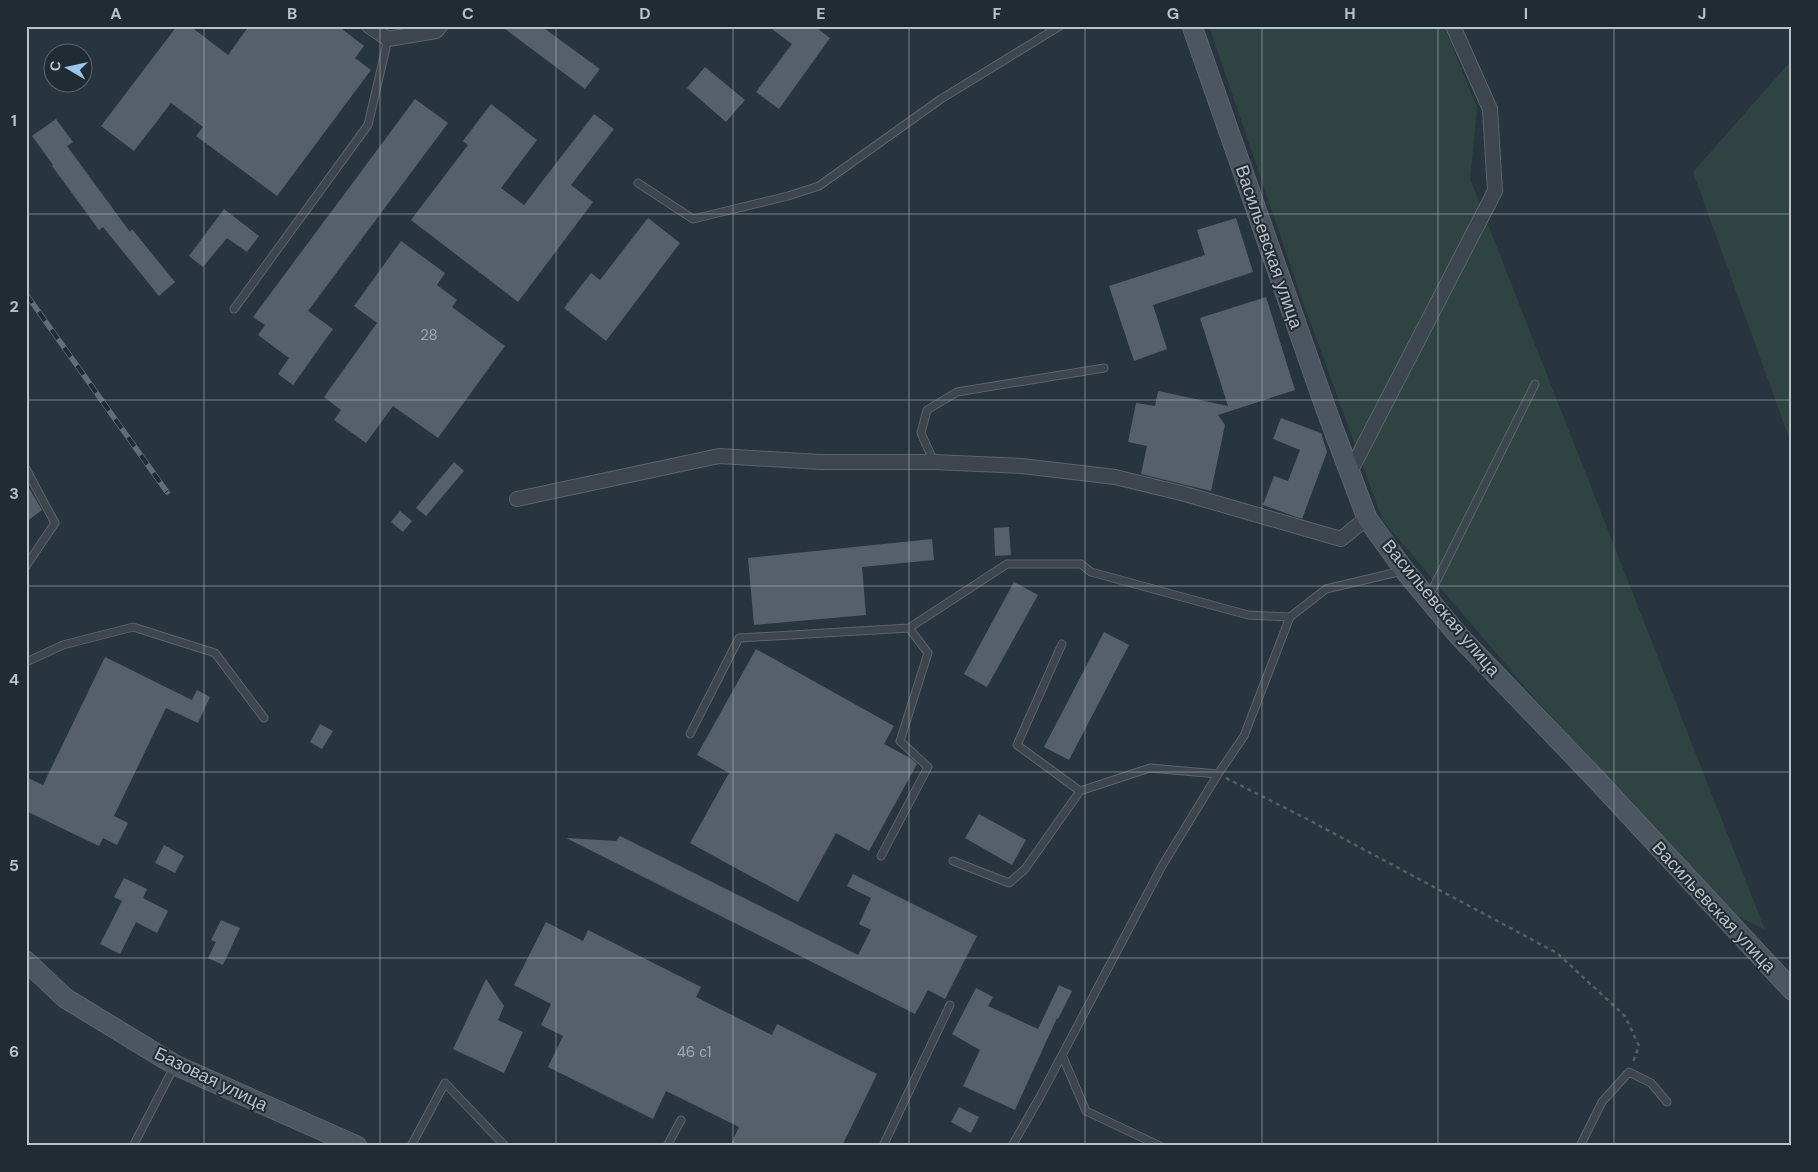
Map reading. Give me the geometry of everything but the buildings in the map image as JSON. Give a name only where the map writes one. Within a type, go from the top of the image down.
[{"type":"street","points":[[369,26],[388,39],[436,31],[440,26]]},
{"type":"street","name":"Васильевская улица","points":[[1192,26],[1327,412],[1368,518],[1405,570],[1460,636],[1792,990]]},
{"type":"street","points":[[1350,472],[1495,191],[1490,109],[1453,26]]},
{"type":"street","points":[[518,499],[718,456],[821,462],[934,462],[1022,466],[1115,477],[1185,494],[1341,539],[1368,518]]},
{"type":"street","name":"Базовая улица","points":[[26,962],[65,998],[175,1065],[357,1146]]},
{"type":"lane","points":[[638,183],[693,220],[788,196],[819,186],[941,98],[1060,26]]},
{"type":"lane","points":[[234,309],[368,125],[388,39]]},
{"type":"lane","points":[[934,462],[921,433],[927,410],[957,392],[1104,368]]},
{"type":"lane","points":[[1428,598],[1535,384]]},
{"type":"lane","points":[[26,469],[56,523],[26,566]]},
{"type":"lane","points":[[690,734],[739,638],[909,628],[1007,564],[1081,564],[1091,572],[1248,615],[1290,617]]},
{"type":"lane","points":[[1012,1146],[1162,866],[1218,774],[1244,736],[1290,617],[1326,589],[1405,570]]},
{"type":"lane","points":[[26,662],[63,645],[132,627],[215,653],[264,718]]},
{"type":"lane","points":[[881,856],[928,767],[900,741],[928,652],[909,628]]},
{"type":"lane","points":[[1062,644],[1017,745],[1080,791]]},
{"type":"lane","points":[[953,862],[1009,883],[1025,869],[1080,791],[1150,768],[1218,774]]},
{"type":"lane","points":[[883,1146],[950,1006]]},
{"type":"lane","points":[[1062,1055],[1086,1111],[1160,1146]]},
{"type":"lane","points":[[133,1146],[175,1065]]},
{"type":"lane","points":[[1580,1146],[1602,1102],[1629,1072],[1651,1083],[1666,1102]]},
{"type":"lane","points":[[411,1146],[445,1082],[506,1146]]},
{"type":"lane","points":[[667,1146],[681,1120]]},
{"type":"path","points":[[1218,774],[1557,952],[1626,1016],[1639,1046],[1629,1072]]},
{"type":"green space","points":[[1209,26],[1444,26],[1477,108],[1470,179],[1765,930],[1736,915],[1538,702],[1383,521],[1303,302]]},
{"type":"green space","points":[[1792,60],[1792,446],[1693,172]]},
{"type":"railway","points":[[26,294],[167,492]]}]
